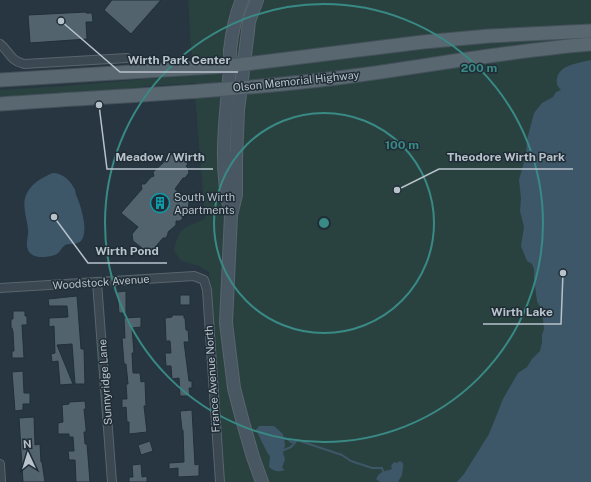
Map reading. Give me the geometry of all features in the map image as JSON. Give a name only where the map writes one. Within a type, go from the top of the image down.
[{"type":"main road","name":"Olson Memorial Highway","points":[[0,80],[237,66],[423,42],[489,36],[591,31]]},
{"type":"main road","name":"Olson Memorial Highway","points":[[0,104],[234,88],[336,78],[489,55],[591,44]]},
{"type":"street","points":[[237,66],[232,35],[237,11],[242,0]]},
{"type":"street","points":[[257,0],[249,21],[237,66],[223,142],[226,195],[231,215],[226,323],[229,356],[234,388],[242,420],[262,482]]},
{"type":"street","points":[[0,44],[5,48],[11,58],[24,64],[127,58]]},
{"type":"street","name":"Woodstock Avenue","points":[[0,288],[194,276],[201,278]]},
{"type":"street","name":"France Avenue North","points":[[201,278],[206,283],[207,290],[220,482]]},
{"type":"street","name":"Sunnyridge Lane","points":[[98,282],[112,482]]},
{"type":"street","points":[[0,464],[1,482]]},
{"type":"green space","points":[[188,0],[591,0],[591,482],[223,482],[209,272],[199,266],[181,261],[174,251],[178,237],[183,229],[205,219],[194,83],[148,86],[103,92],[0,98],[0,90],[193,75]]},
{"type":"water","points":[[591,60],[591,482],[457,482],[464,474],[489,434],[503,399],[518,373],[527,367],[540,351],[544,329],[542,311],[537,301],[534,269],[532,264],[527,261],[521,246],[524,227],[520,211],[521,198],[519,180],[526,155],[527,140],[534,113],[542,103],[553,97],[556,92],[561,90],[557,81],[562,70],[576,63]]},
{"type":"water","points":[[53,173],[60,174],[70,182],[75,189],[84,225],[83,237],[81,241],[66,245],[56,254],[47,257],[37,257],[28,251],[27,247],[28,232],[24,202],[29,189],[35,183]]},
{"type":"water","points":[[259,426],[274,426],[283,434],[285,445],[283,453],[285,459],[282,468],[285,470],[277,471],[269,467],[270,456],[256,430]]},
{"type":"water","points":[[400,461],[403,463],[403,468],[402,475],[398,482],[380,482],[376,479],[381,473],[392,469],[391,466],[394,462],[397,463]]},
{"type":"building","points":[[112,0],[161,0],[131,34],[104,10]]},
{"type":"building","points":[[92,13],[93,22],[86,22],[87,39],[30,43],[28,15]]},
{"type":"building","name":"South Wirth Apartments","points":[[173,154],[174,156],[178,155],[188,164],[186,166],[189,173],[185,178],[183,178],[175,189],[183,198],[189,201],[188,213],[182,213],[183,218],[180,221],[176,221],[176,225],[168,232],[166,238],[163,238],[153,252],[150,253],[146,249],[142,255],[142,248],[133,241],[132,234],[138,227],[121,213],[142,189],[141,184],[145,184],[151,177],[154,176],[153,172],[163,163],[166,157]]},
{"type":"building","points":[[126,291],[126,313],[119,313],[117,292]]},
{"type":"building","points":[[180,295],[190,295],[190,305],[180,305]]},
{"type":"building","points":[[77,296],[81,349],[84,349],[85,384],[75,384],[72,344],[57,345],[73,384],[60,385],[58,361],[52,362],[51,354],[55,353],[54,326],[49,327],[49,318],[68,317],[67,306],[49,306],[48,299]]},
{"type":"building","points":[[13,311],[25,311],[25,316],[27,316],[27,325],[22,325],[24,358],[12,358],[12,351],[14,351],[13,332],[11,328]]},
{"type":"building","points":[[172,315],[184,315],[186,330],[188,330],[189,342],[184,342],[189,381],[192,381],[192,388],[189,388],[190,396],[180,396],[179,378],[172,379],[171,366],[166,366],[165,353],[171,353],[170,341],[166,341],[165,318],[172,317]]},
{"type":"building","points":[[141,317],[141,327],[132,328],[134,353],[132,353],[133,373],[140,373],[141,382],[145,381],[146,406],[144,406],[147,432],[129,434],[129,422],[127,422],[126,407],[122,408],[122,399],[127,399],[126,384],[128,384],[126,364],[124,364],[122,338],[125,338],[124,318]]},
{"type":"building","points":[[23,371],[24,393],[30,393],[30,404],[23,404],[23,410],[15,411],[12,372]]},
{"type":"building","points":[[85,401],[86,409],[84,409],[86,432],[84,432],[85,444],[87,444],[90,482],[76,482],[75,460],[69,460],[68,451],[74,451],[73,437],[69,437],[69,434],[58,434],[58,423],[63,422],[62,405],[69,404],[69,402]]},
{"type":"building","points":[[192,410],[195,465],[199,464],[199,476],[178,477],[178,468],[169,469],[169,463],[184,462],[183,430],[180,411]]},
{"type":"building","points":[[34,417],[35,445],[40,444],[41,462],[45,482],[23,482],[19,418]]},
{"type":"building","points":[[150,441],[153,451],[141,455],[138,445]]},
{"type":"building","points":[[141,464],[142,477],[147,476],[147,482],[129,482],[129,477],[133,477],[132,465]]},
{"type":"waterway","points":[[283,439],[288,439],[291,442],[297,441]]},
{"type":"waterway","points":[[284,450],[291,447],[297,440],[342,455],[351,461],[372,468],[382,468],[383,471]]},
{"type":"place","name":"Wirth Park Center","points":[[61,21]]},
{"type":"place","name":"Meadow / Wirth","points":[[99,105]]},
{"type":"place","name":"Theodore Wirth Park","points":[[397,190]]},
{"type":"place","name":"South Wirth Apartments","points":[[160,203]]},
{"type":"place","name":"Wirth Pond","points":[[54,217]]},
{"type":"place","name":"Wirth Lake","points":[[563,273]]}]
